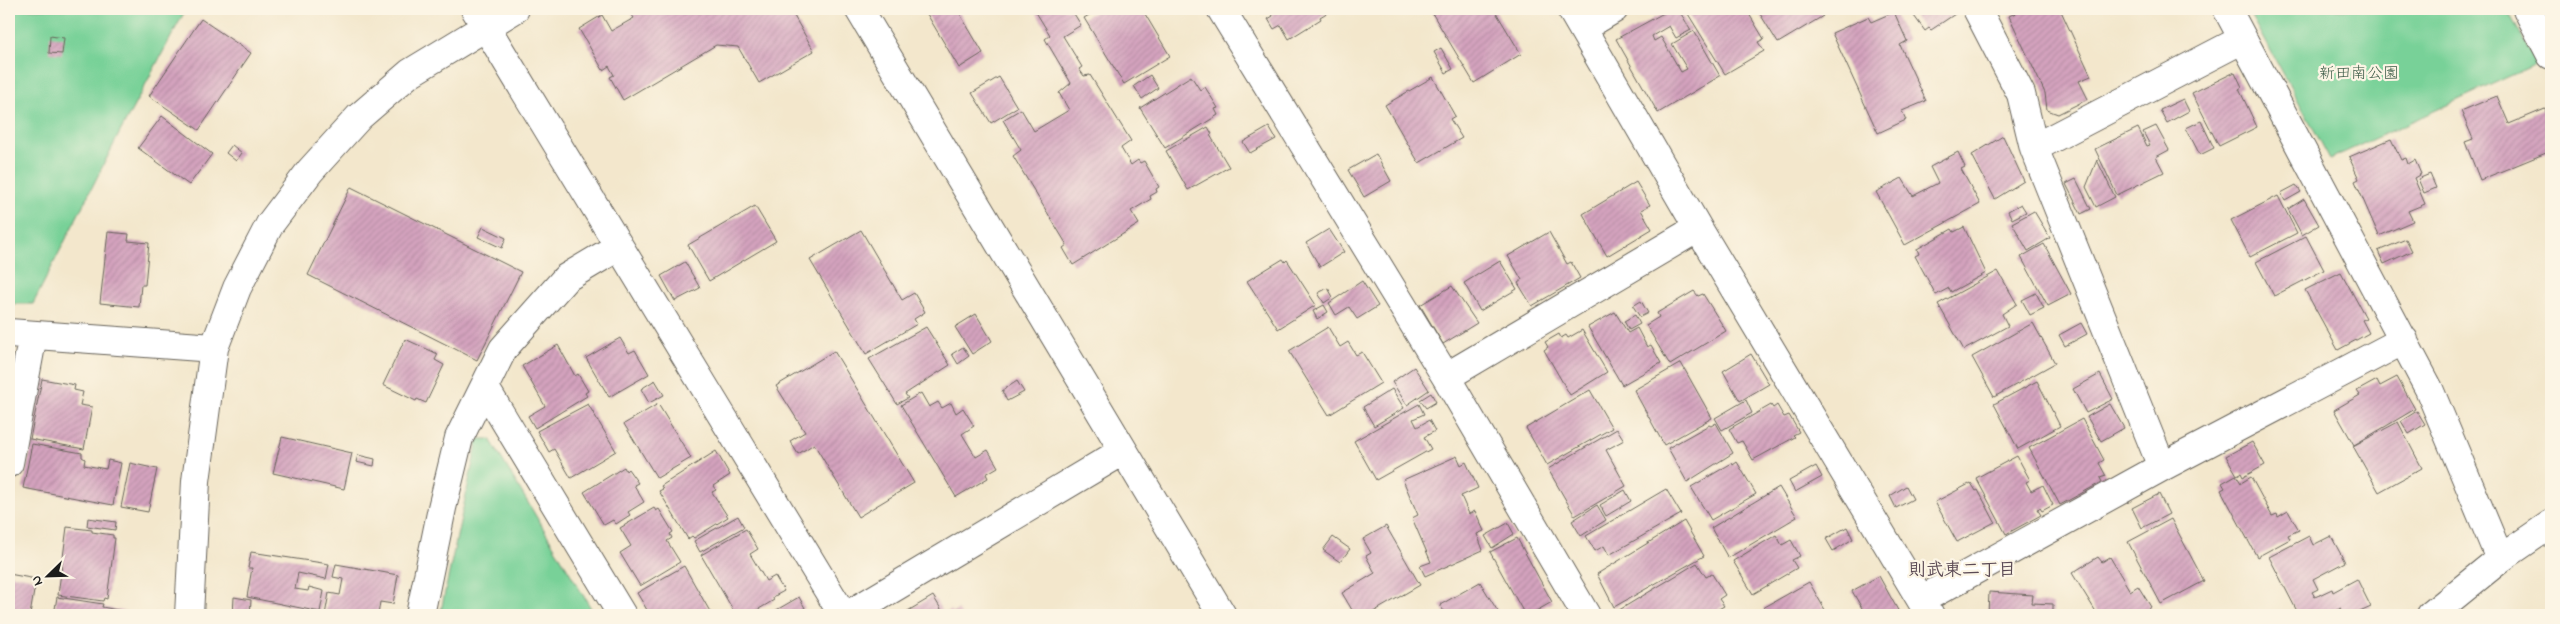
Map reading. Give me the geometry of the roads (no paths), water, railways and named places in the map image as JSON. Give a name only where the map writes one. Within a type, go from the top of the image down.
[{"type":"street","points":[[189,615],[196,480],[214,348],[237,288],[270,224],[310,171],[359,118],[410,73],[481,18],[515,9]]},
{"type":"street","points":[[858,9],[1222,615]]},
{"type":"street","points":[[1221,9],[1446,377],[1586,615]]},
{"type":"street","points":[[1614,9],[1576,18],[1698,228],[1925,608],[2162,467],[2404,340]]},
{"type":"street","points":[[1977,9],[2022,94],[2034,148],[2162,467]]},
{"type":"street","points":[[2227,9],[2429,389],[2500,559]]},
{"type":"street","points":[[2527,9],[2551,56]]},
{"type":"street","points":[[481,18],[618,247],[843,615]]},
{"type":"street","points":[[2034,148],[2243,39]]},
{"type":"street","points":[[1446,377],[1698,228]]},
{"type":"street","points":[[420,615],[442,508],[459,438],[503,349],[566,278],[618,247]]},
{"type":"street","points":[[9,464],[21,334],[214,348]]},
{"type":"street","points":[[485,388],[622,615]]},
{"type":"street","points":[[848,615],[1123,451]]},
{"type":"street","points":[[2431,615],[2500,559],[2551,524]]},
{"type":"district","name":"則武東二丁目","points":[[1962,571]]},
{"type":"park label","name":"新田南公園","points":[[2359,74]]}]
